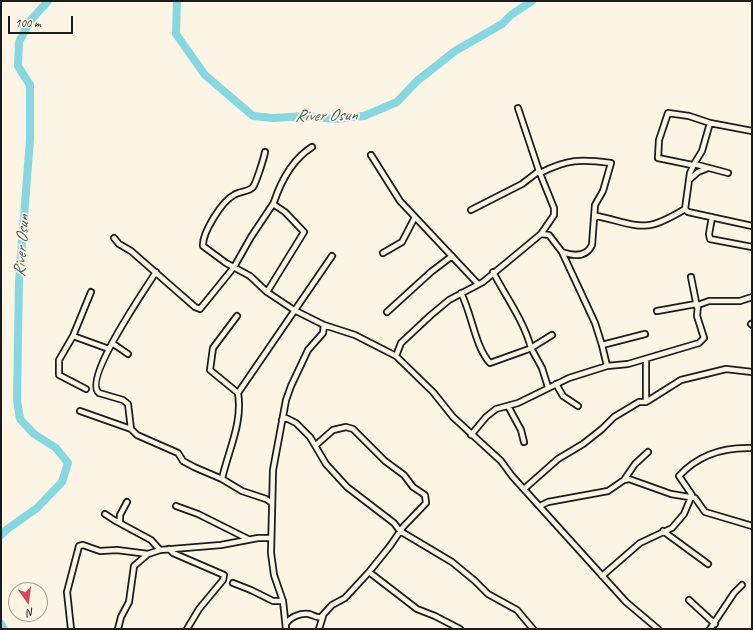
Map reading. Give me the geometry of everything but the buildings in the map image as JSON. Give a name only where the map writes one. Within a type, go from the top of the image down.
[{"type":"street","points":[[396,356],[398,347],[408,336],[449,300],[478,284],[541,234],[555,213],[539,172],[518,108]]},
{"type":"street","points":[[728,173],[693,164],[658,158],[659,140],[663,123],[668,113],[689,116],[710,123],[752,131]]},
{"type":"street","points":[[685,209],[693,164],[702,151],[710,123]]},
{"type":"street","points":[[114,238],[119,244],[156,272],[198,309],[200,309],[234,267],[251,237],[274,204],[283,180],[295,161],[301,154],[312,147]]},
{"type":"street","points":[[265,152],[255,184],[250,190],[234,194],[227,199],[203,238],[203,246],[250,276],[267,292],[294,310],[324,326],[356,335],[396,356],[433,392],[453,417],[500,460],[512,476],[626,602],[658,629]]},
{"type":"street","points":[[371,155],[400,201],[478,284]]},
{"type":"street","points":[[471,210],[522,184],[539,172],[563,162],[580,160],[611,163],[603,191],[595,204],[592,245],[589,251],[579,255],[562,252]]},
{"type":"street","points":[[690,180],[698,172],[709,168]]},
{"type":"street","points":[[267,292],[304,232],[285,212],[274,204]]},
{"type":"street","points":[[594,219],[597,216],[630,225],[653,226],[685,209]]},
{"type":"street","points":[[685,209],[688,212],[712,216],[752,226]]},
{"type":"street","points":[[712,216],[709,234],[710,239],[752,247]]},
{"type":"street","points":[[383,254],[402,242],[415,217]]},
{"type":"street","points":[[541,234],[549,235],[557,248],[562,252],[594,323],[602,345],[607,366]]},
{"type":"street","points":[[222,480],[231,452],[240,410],[238,393],[332,256]]},
{"type":"street","points":[[387,312],[431,272],[452,256]]},
{"type":"street","points":[[131,429],[128,404],[124,400],[99,393],[95,388],[97,374],[109,349],[156,272]]},
{"type":"street","points":[[493,272],[521,322],[531,348],[542,368],[548,387]]},
{"type":"street","points":[[471,435],[491,412],[530,398],[548,387],[569,378],[607,366],[628,364],[646,359],[703,340],[697,316],[691,277]]},
{"type":"street","points":[[86,388],[59,375],[59,360],[73,336],[90,292]]},
{"type":"street","points":[[461,293],[470,312],[480,345],[490,363],[531,348],[552,335]]},
{"type":"street","points":[[656,311],[696,305],[709,301],[740,301],[752,297]]},
{"type":"street","points":[[237,316],[213,348],[210,370],[238,393]]},
{"type":"street","points":[[286,626],[283,601],[274,575],[271,538],[273,470],[282,420],[291,386],[308,350],[323,333],[324,326]]},
{"type":"street","points":[[602,345],[645,334]]},
{"type":"street","points":[[73,336],[109,349]]},
{"type":"street","points":[[112,344],[128,354]]},
{"type":"street","points":[[646,359],[646,402]]},
{"type":"street","points":[[524,489],[558,459],[583,444],[614,417],[639,402],[646,402],[681,380],[726,369],[752,371]]},
{"type":"street","points":[[556,384],[563,396],[578,406]]},
{"type":"street","points":[[508,406],[521,430],[524,442]]},
{"type":"street","points":[[80,411],[131,429],[137,435],[178,453],[183,461],[194,467],[242,491],[262,497],[272,503]]},
{"type":"street","points":[[282,420],[286,418],[296,423],[316,445],[320,456],[326,464],[347,487],[394,523],[400,531],[446,558],[472,578],[488,594],[517,610],[533,629]]},
{"type":"street","points":[[316,445],[333,430],[346,427],[353,429],[385,460],[404,475],[413,487],[425,495],[426,503],[400,531],[369,572],[345,598],[332,605],[323,616],[319,629]]},
{"type":"street","points":[[602,576],[640,543],[672,528],[681,518],[692,495],[679,477],[691,464],[702,457],[719,452],[736,448],[752,448]]},
{"type":"street","points":[[540,506],[548,502],[608,491],[624,480],[636,464],[648,452]]},
{"type":"street","points":[[624,480],[629,479],[666,493],[690,499],[695,498],[705,512],[752,526]]},
{"type":"street","points":[[120,522],[120,515],[127,502]]},
{"type":"street","points":[[176,506],[198,514],[248,539]]},
{"type":"street","points":[[105,514],[151,540],[160,550]]},
{"type":"street","points":[[663,531],[708,564]]},
{"type":"street","points":[[118,629],[121,617],[129,602],[128,595],[134,566],[148,554],[160,550],[222,544],[248,539],[271,538]]},
{"type":"street","points":[[71,629],[67,592],[79,546],[83,545],[100,551],[117,550],[148,554]]},
{"type":"street","points":[[169,549],[173,553],[224,575],[220,584],[196,613],[187,629]]},
{"type":"street","points":[[369,572],[417,609],[435,616],[460,629]]},
{"type":"street","points":[[233,582],[273,601],[283,601]]},
{"type":"street","points":[[710,629],[715,624],[734,593],[742,585]]},
{"type":"street","points":[[689,600],[715,624]]},
{"type":"street","points":[[286,626],[288,620],[300,615],[310,614],[319,618],[323,616]]},
{"type":"waterway","name":"River Osun","points":[[1,535],[37,508],[62,482],[68,463],[56,448],[34,434],[20,419],[17,400],[19,281],[30,139],[30,85],[18,66],[19,42],[30,21],[48,1]]},
{"type":"waterway","name":"River Osun","points":[[177,1],[176,34],[205,75],[253,116],[273,118],[306,116],[334,119],[364,116],[397,102],[417,81],[455,51],[502,24],[511,15],[532,1]]},
{"type":"waterway","points":[[1,624],[4,629]]}]
